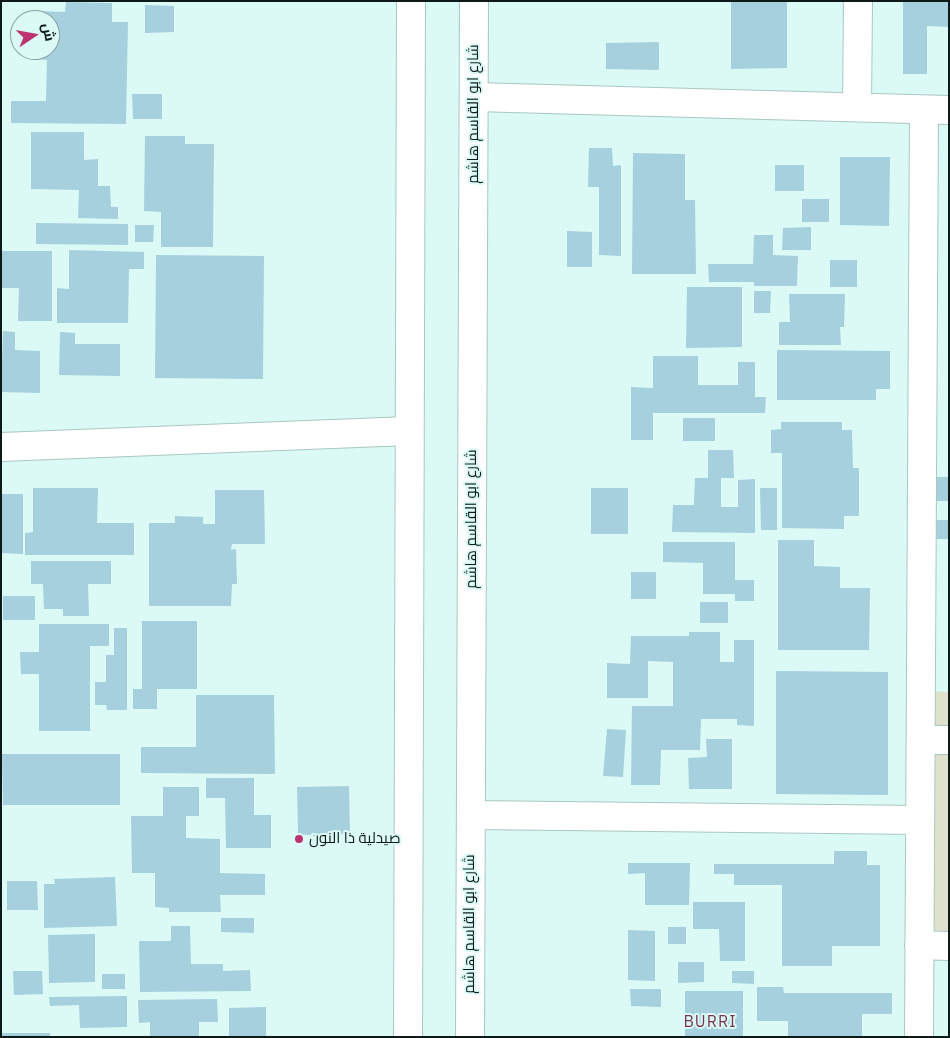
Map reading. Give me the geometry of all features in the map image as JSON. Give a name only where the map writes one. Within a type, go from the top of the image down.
[{"type":"street","points":[[408,1037],[411,1]]},
{"type":"street","name":"شارع ابو القاسم هاشم","points":[[470,1037],[474,1]]},
{"type":"street","points":[[857,107],[858,1]]},
{"type":"street","points":[[474,97],[936,110],[921,740],[919,1037]]},
{"type":"street","points":[[1,447],[409,431]]},
{"type":"street","points":[[921,740],[949,740]]},
{"type":"street","points":[[470,815],[920,820]]},
{"type":"street","points":[[920,945],[949,946]]},
{"type":"green space","points":[[926,691],[949,692],[949,939],[917,939]]},
{"type":"building","points":[[731,1],[787,1],[787,68],[731,69]]},
{"type":"building","points":[[903,1],[949,1],[949,27],[927,26],[927,74],[903,74]]},
{"type":"building","points":[[66,2],[112,3],[112,22],[128,22],[126,124],[11,123],[11,101],[46,101],[47,60],[60,60],[60,12],[65,12]]},
{"type":"building","points":[[145,5],[174,6],[174,32],[145,33]]},
{"type":"building","points":[[659,42],[659,70],[606,69],[606,43]]},
{"type":"building","points":[[132,94],[162,94],[162,119],[133,119]]},
{"type":"building","points":[[31,132],[84,132],[84,160],[98,159],[98,186],[110,186],[111,207],[118,207],[118,219],[78,218],[79,190],[31,189]]},
{"type":"building","points":[[145,136],[185,136],[185,144],[214,144],[213,247],[161,247],[161,212],[144,211]]},
{"type":"building","points":[[589,148],[612,148],[613,166],[621,165],[621,256],[599,255],[599,187],[588,187]]},
{"type":"building","points":[[633,153],[685,154],[685,200],[695,200],[696,274],[632,274]]},
{"type":"building","points":[[840,157],[890,157],[889,226],[840,225]]},
{"type":"building","points":[[775,165],[804,165],[804,191],[775,191]]},
{"type":"building","points":[[802,199],[829,199],[829,222],[802,222]]},
{"type":"building","points":[[36,223],[128,224],[128,245],[36,244]]},
{"type":"building","points":[[135,225],[154,225],[153,242],[135,242]]},
{"type":"building","points":[[811,227],[811,250],[782,250],[783,228]]},
{"type":"building","points":[[567,231],[592,232],[592,267],[567,267]]},
{"type":"building","points":[[754,235],[773,235],[773,255],[798,256],[797,286],[754,286],[754,282],[709,282],[708,264],[753,264]]},
{"type":"building","points":[[69,250],[144,252],[144,269],[129,269],[128,323],[57,323],[57,288],[69,289]]},
{"type":"building","points":[[1,251],[52,251],[52,321],[18,321],[19,288],[1,288]]},
{"type":"building","points":[[156,255],[264,256],[263,379],[155,378]]},
{"type":"building","points":[[830,260],[857,260],[857,287],[830,287]]},
{"type":"building","points":[[687,287],[742,287],[742,347],[686,348]]},
{"type":"building","points":[[754,291],[771,291],[770,313],[754,313]]},
{"type":"building","points":[[789,294],[845,294],[844,327],[840,327],[841,345],[779,345],[779,322],[790,322]]},
{"type":"building","points":[[3,331],[15,332],[15,350],[40,351],[40,393],[1,392]]},
{"type":"building","points":[[60,332],[75,333],[75,344],[120,344],[120,376],[59,375]]},
{"type":"building","points":[[777,350],[890,351],[890,389],[876,389],[876,400],[777,400]]},
{"type":"building","points":[[653,356],[698,356],[698,385],[738,385],[738,362],[755,362],[755,397],[766,397],[765,413],[653,413],[653,440],[631,440],[631,387],[653,388]]},
{"type":"building","points":[[683,418],[715,418],[715,441],[683,441]]},
{"type":"building","points":[[781,422],[842,422],[842,430],[852,430],[853,468],[859,468],[859,516],[844,516],[844,529],[782,528],[782,453],[771,453],[771,430],[781,429]]},
{"type":"building","points":[[708,450],[733,450],[734,478],[721,478],[721,507],[738,507],[738,480],[755,479],[755,533],[672,532],[673,505],[694,505],[695,478],[708,478]]},
{"type":"building","points":[[928,477],[949,477],[949,501],[927,501]]},
{"type":"building","points":[[33,488],[98,488],[97,523],[134,523],[134,555],[25,555],[25,533],[33,532]]},
{"type":"building","points":[[591,488],[628,488],[628,534],[591,534]]},
{"type":"building","points":[[760,488],[777,488],[777,530],[761,530]]},
{"type":"building","points":[[215,490],[264,490],[265,544],[232,544],[231,550],[236,549],[237,584],[232,584],[231,606],[149,606],[149,523],[175,523],[175,516],[203,517],[203,524],[215,524]]},
{"type":"building","points":[[1,494],[23,494],[23,554],[1,553]]},
{"type":"building","points":[[931,520],[949,520],[949,539],[931,539]]},
{"type":"building","points":[[778,540],[814,540],[814,566],[840,567],[840,588],[870,588],[869,650],[778,650]]},
{"type":"building","points":[[663,542],[735,542],[735,580],[754,580],[754,601],[735,601],[735,594],[703,594],[703,563],[663,562]]},
{"type":"building","points":[[31,561],[111,561],[111,584],[88,584],[89,616],[63,616],[63,609],[44,609],[43,584],[31,584]]},
{"type":"building","points":[[631,572],[656,572],[656,599],[631,599]]},
{"type":"building","points":[[3,596],[35,596],[35,620],[3,620]]},
{"type":"building","points":[[700,602],[728,602],[728,623],[700,623]]},
{"type":"building","points":[[142,621],[197,621],[197,689],[157,689],[157,709],[133,709],[133,689],[142,689]]},
{"type":"building","points":[[39,624],[109,624],[109,646],[90,646],[90,731],[39,731],[39,674],[21,674],[20,652],[39,652]]},
{"type":"building","points":[[114,628],[127,628],[127,710],[107,710],[106,705],[95,705],[95,682],[106,682],[106,655],[114,655]]},
{"type":"building","points":[[689,632],[720,632],[720,662],[734,662],[734,640],[754,640],[754,726],[737,725],[737,719],[701,719],[700,750],[661,750],[660,785],[631,785],[632,706],[673,706],[673,662],[648,661],[648,698],[607,698],[607,663],[630,664],[631,636],[689,636]]},
{"type":"building","points":[[776,671],[888,672],[888,795],[776,794]]},
{"type":"building","points":[[196,695],[274,695],[275,774],[141,773],[141,747],[196,747]]},
{"type":"building","points":[[607,729],[626,730],[623,777],[603,776]]},
{"type":"building","points":[[706,739],[732,739],[732,789],[689,789],[688,758],[707,757]]},
{"type":"building","points":[[2,754],[120,754],[120,805],[3,805]]},
{"type":"building","points":[[206,778],[254,778],[254,815],[271,815],[271,848],[226,848],[225,798],[206,798]]},
{"type":"building","points":[[349,786],[350,834],[298,835],[297,787]]},
{"type":"building","points":[[163,787],[199,787],[199,816],[186,816],[186,838],[220,839],[220,873],[265,874],[265,895],[220,895],[221,912],[169,912],[169,908],[155,907],[155,873],[132,873],[131,816],[163,816]]},
{"type":"building","points":[[834,851],[867,851],[867,865],[880,865],[880,946],[832,946],[832,966],[782,966],[782,885],[734,885],[734,874],[714,874],[714,864],[834,864]]},
{"type":"building","points":[[628,863],[690,863],[689,905],[645,905],[645,873],[628,874]]},
{"type":"building","points":[[115,877],[117,926],[44,928],[44,884],[55,884],[54,879]]},
{"type":"building","points":[[7,881],[37,881],[38,910],[7,910]]},
{"type":"building","points":[[693,902],[745,902],[745,961],[720,961],[719,929],[693,929]]},
{"type":"building","points":[[221,918],[254,918],[254,933],[221,932]]},
{"type":"building","points":[[171,926],[190,926],[191,964],[223,964],[223,971],[250,970],[251,991],[140,992],[139,941],[171,941]]},
{"type":"building","points":[[668,927],[686,927],[686,944],[668,944]]},
{"type":"building","points":[[628,930],[655,931],[655,981],[628,980]]},
{"type":"building","points":[[95,934],[95,982],[49,983],[48,935]]},
{"type":"building","points":[[678,962],[704,962],[704,982],[678,983]]},
{"type":"building","points":[[13,971],[42,971],[43,994],[14,995]]},
{"type":"building","points":[[732,971],[754,971],[754,984],[732,983]]},
{"type":"building","points":[[102,974],[125,974],[125,989],[102,989]]},
{"type":"building","points":[[757,987],[783,987],[784,993],[892,993],[892,1014],[862,1014],[862,1037],[788,1037],[788,1021],[757,1021]]},
{"type":"building","points":[[630,989],[661,989],[661,1007],[631,1006]]},
{"type":"building","points":[[685,991],[743,991],[743,1037],[685,1037]]},
{"type":"building","points":[[127,996],[127,1027],[80,1028],[79,1005],[50,1006],[49,997]]},
{"type":"building","points":[[217,999],[218,1022],[199,1022],[199,1037],[150,1037],[150,1022],[139,1023],[138,1000]]},
{"type":"building","points":[[266,1007],[266,1037],[229,1037],[229,1008]]},
{"type":"building","points":[[1,1033],[50,1033],[50,1037],[1,1037]]},
{"type":"place","name":"صيدلية ذا النون","points":[[299,839]]},
{"type":"district","name":"BURRI","points":[[710,1022]]}]
